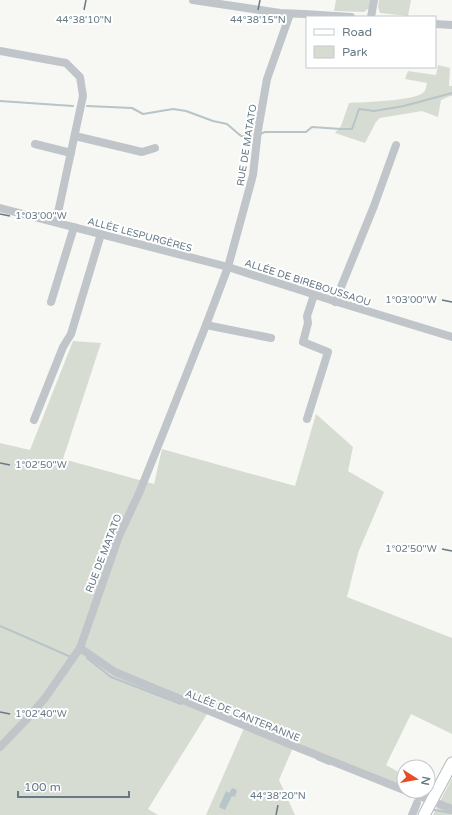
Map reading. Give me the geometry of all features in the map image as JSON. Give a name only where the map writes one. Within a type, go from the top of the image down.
[{"type":"main road","points":[[424,815],[452,763]]},
{"type":"street","points":[[193,0],[280,14],[335,16]]},
{"type":"street","points":[[371,16],[374,0]]},
{"type":"street","name":"RUE DE MATATO","points":[[0,747],[45,698],[80,648],[119,536],[140,491],[228,267],[254,175],[257,134],[267,79],[290,14]]},
{"type":"street","points":[[436,24],[452,25]]},
{"type":"street","points":[[0,51],[66,63],[80,78],[83,96],[56,222]]},
{"type":"street","points":[[75,136],[142,152],[155,148]]},
{"type":"street","points":[[35,144],[71,153]]},
{"type":"street","points":[[335,302],[374,206],[396,145]]},
{"type":"street","name":"ALLÉE LESPURGÈRES","points":[[0,208],[228,267]]},
{"type":"street","points":[[51,302],[74,227]]},
{"type":"street","points":[[34,420],[63,347],[71,334],[101,234]]},
{"type":"street","name":"ALLÉE DE BIREBOUSSAOU","points":[[228,267],[335,302],[452,337]]},
{"type":"street","points":[[307,419],[328,352],[303,342],[308,323],[307,316],[314,295]]},
{"type":"street","points":[[206,325],[271,338]]},
{"type":"street","name":"ALLÉE DE CANTERANNE","points":[[80,648],[115,672],[396,787]]},
{"type":"street","points":[[427,799],[452,809]]},
{"type":"street","points":[[412,815],[417,803]]},
{"type":"green space","points":[[336,0],[370,0],[369,8],[364,12],[334,11]]},
{"type":"green space","points":[[379,0],[411,0],[408,16],[380,13],[378,7]]},
{"type":"green space","points":[[438,65],[450,68],[449,86],[452,86],[452,96],[441,100],[438,117],[422,111],[380,118],[376,122],[365,143],[335,133],[341,126],[349,103],[400,99],[419,95],[425,91],[427,83],[405,79],[408,71],[436,75]]},
{"type":"green space","points":[[73,341],[101,343],[63,459],[154,484],[162,449],[295,486],[316,414],[353,447],[348,471],[384,492],[358,553],[347,597],[452,638],[452,734],[411,714],[386,765],[396,771],[396,785],[294,745],[279,780],[295,815],[206,815],[245,726],[209,711],[148,809],[158,815],[0,815],[0,443],[30,450]]},
{"type":"green space","points":[[452,778],[452,815],[433,815]]},
{"type":"shaded area","points":[[232,788],[237,790],[235,797],[232,796],[225,810],[219,807],[226,791],[229,793]]},
{"type":"waterway","points":[[260,134],[265,132],[306,132],[312,127],[352,129],[359,109],[374,111],[404,106],[452,93]]},
{"type":"waterway","points":[[0,101],[73,106]]},
{"type":"waterway","points":[[87,106],[132,108],[143,114],[173,109],[186,111],[213,121],[227,124],[241,136],[251,137],[256,135]]},
{"type":"waterway","points":[[0,626],[71,657]]},
{"type":"waterway","points":[[87,658],[111,677],[181,704]]},
{"type":"waterway","points":[[317,759],[329,764]]},
{"type":"waterway","points":[[434,810],[452,813]]}]
